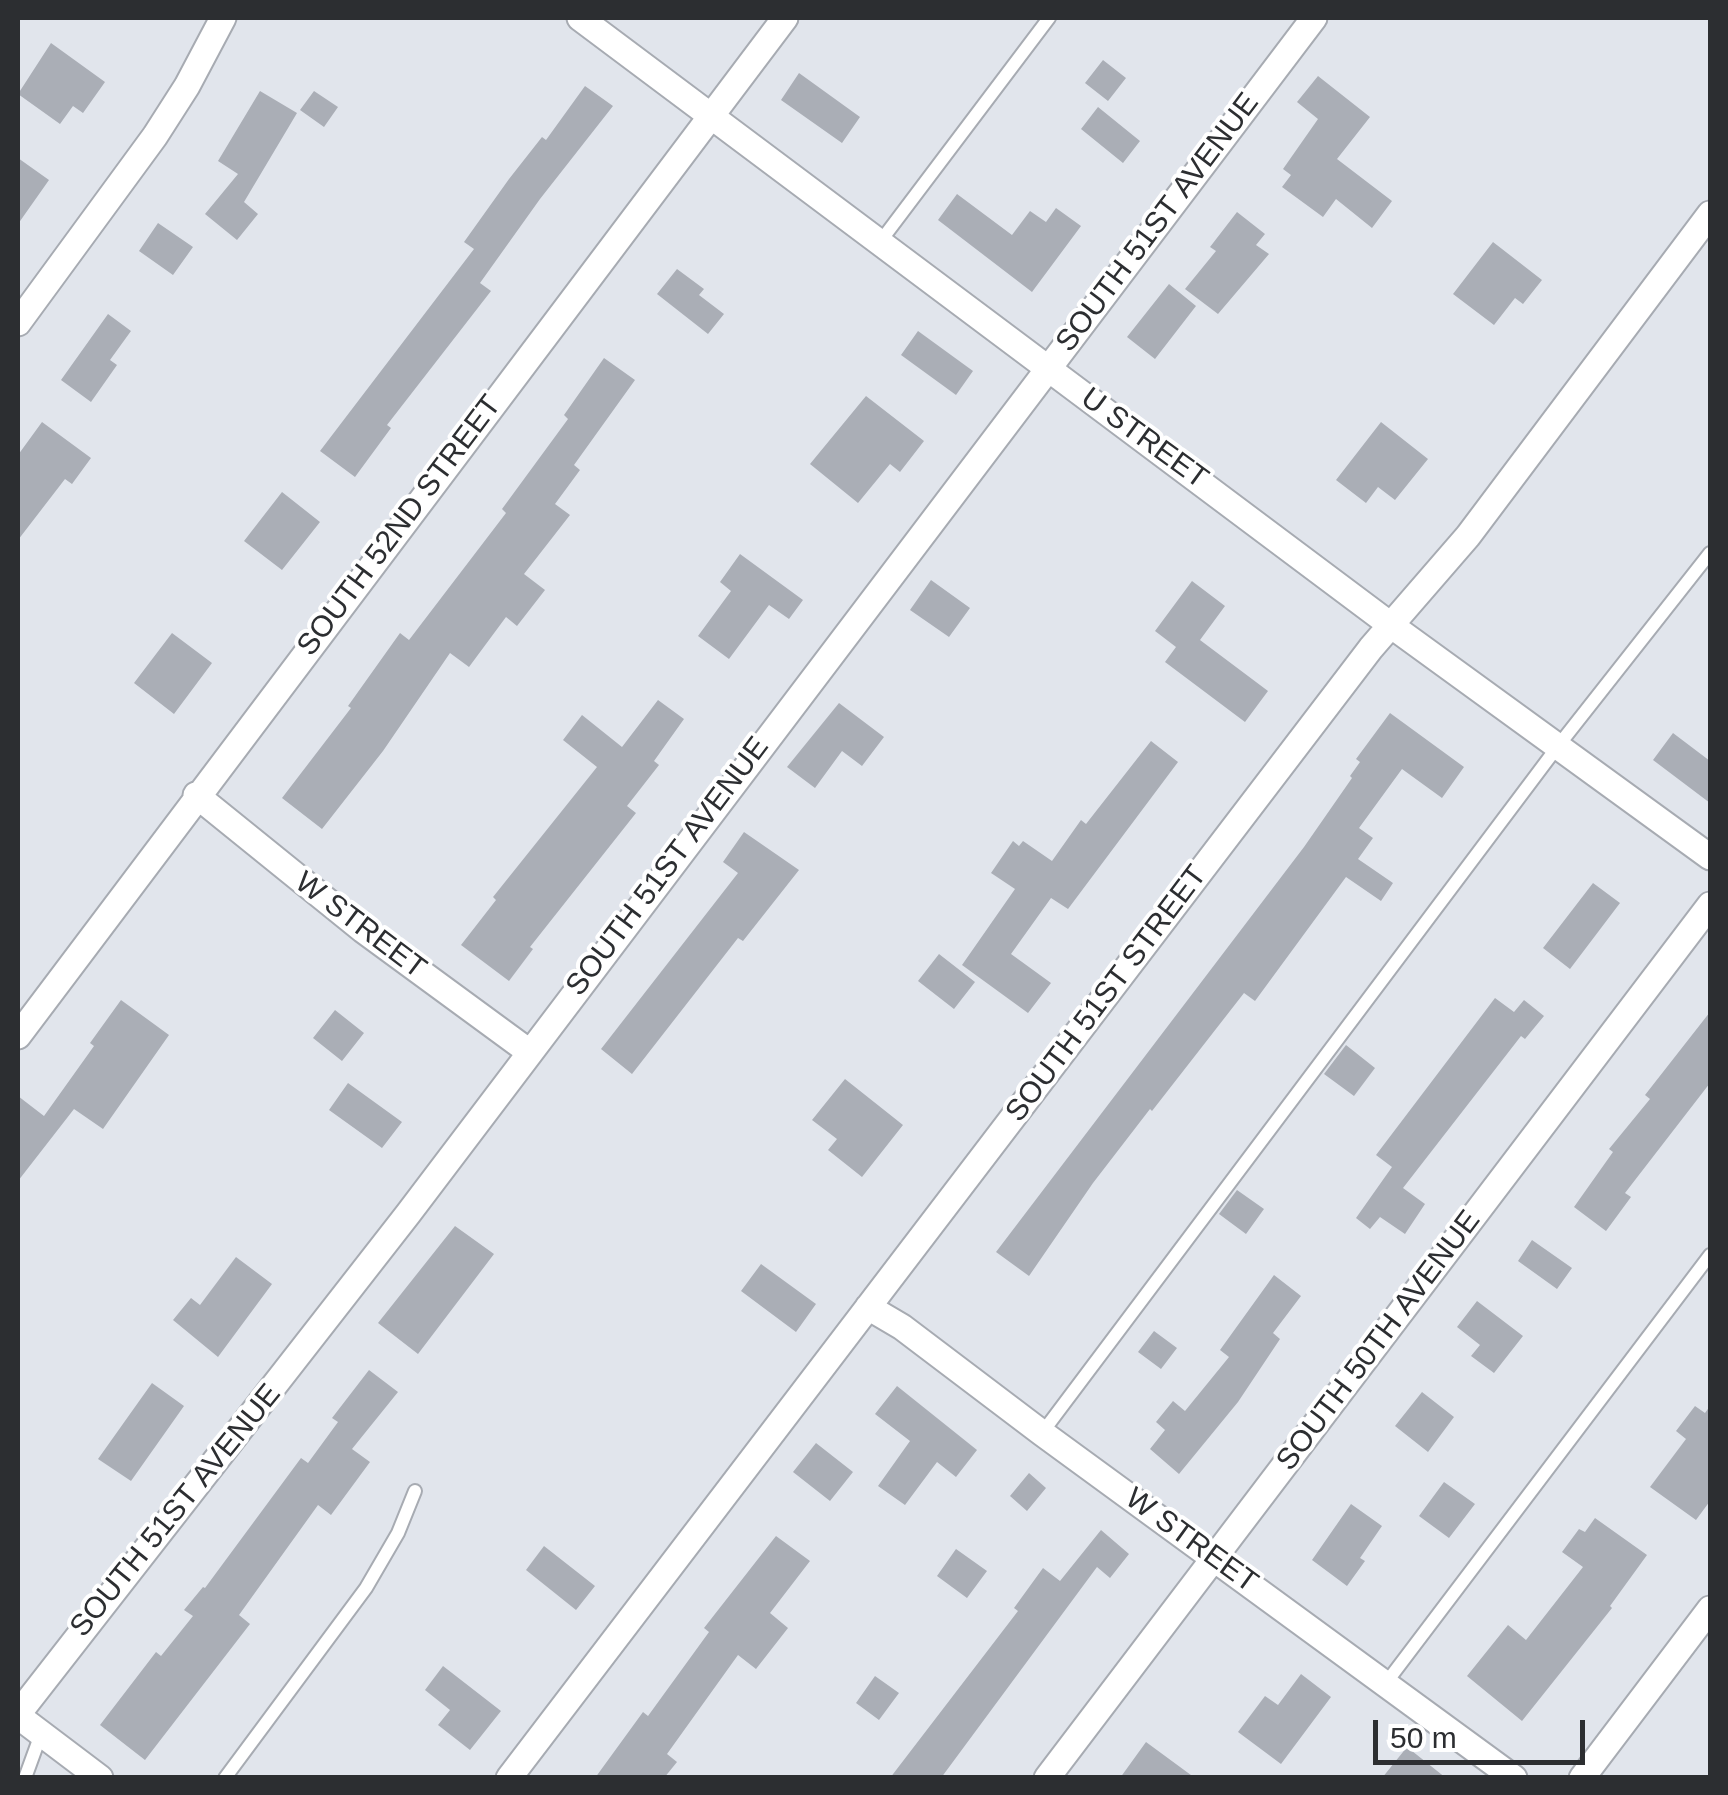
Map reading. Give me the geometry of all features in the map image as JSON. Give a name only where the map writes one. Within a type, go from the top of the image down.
[{"type":"street","points":[[18,324],[155,136],[223,18]]},
{"type":"street","name":"U STREET","points":[[580,18],[1392,626],[1710,857]]},
{"type":"street","name":"SOUTH 52ND STREET","points":[[18,1036],[785,18]]},
{"type":"street","name":"SOUTH 51ST AVENUE","points":[[18,1715],[73,1640],[285,1375],[1314,18]]},
{"type":"street","name":"SOUTH 51ST STREET","points":[[510,1778],[1371,648],[1468,536],[1710,214]]},
{"type":"street","name":"W STREET","points":[[196,795],[363,930],[528,1051]]},
{"type":"street","name":"SOUTH 50TH AVENUE","points":[[1047,1778],[1710,904]]},
{"type":"street","name":"W STREET","points":[[868,1307],[902,1327],[1514,1778]]},
{"type":"street","points":[[1582,1778],[1710,1608]]},
{"type":"street","points":[[18,1715],[100,1778]]},
{"type":"lane","points":[[880,242],[1049,18]]},
{"type":"lane","points":[[1042,1433],[1558,746],[1710,552]]},
{"type":"lane","points":[[1386,1684],[1710,1254]]},
{"type":"lane","points":[[226,1778],[366,1588],[398,1533],[415,1491]]},
{"type":"lane","points":[[25,1778],[42,1734]]},
{"type":"building","points":[[51,43],[105,82],[83,113],[73,106],[60,124],[18,94]]},
{"type":"building","points":[[1103,60],[1126,78],[1108,101],[1085,83]]},
{"type":"building","points":[[799,73],[860,117],[842,143],[781,100]]},
{"type":"building","points":[[1318,76],[1370,117],[1337,159],[1392,201],[1372,228],[1336,199],[1323,217],[1282,187],[1291,175],[1283,169],[1318,119],[1297,102]]},
{"type":"building","points":[[585,86],[613,106],[480,283],[491,291],[387,425],[391,428],[355,477],[320,451],[474,249],[464,242],[509,179],[542,137],[546,140]]},
{"type":"building","points":[[260,91],[297,113],[244,202],[258,214],[237,240],[205,214],[238,174],[218,161]]},
{"type":"building","points":[[314,91],[338,107],[324,127],[300,110]]},
{"type":"building","points":[[1098,107],[1140,141],[1123,163],[1081,129]]},
{"type":"building","points":[[18,158],[49,180],[18,224]]},
{"type":"building","points":[[957,194],[1012,235],[1030,211],[1046,222],[1056,208],[1081,226],[1032,292],[938,220]]},
{"type":"building","points":[[1237,212],[1265,234],[1256,245],[1269,254],[1218,314],[1185,289],[1216,251],[1210,247]]},
{"type":"building","points":[[158,223],[193,247],[173,275],[139,251]]},
{"type":"building","points":[[1493,242],[1542,280],[1523,304],[1515,298],[1494,325],[1453,294]]},
{"type":"building","points":[[677,269],[704,289],[699,295],[724,314],[708,334],[657,294]]},
{"type":"building","points":[[1169,284],[1196,306],[1155,359],[1127,337]]},
{"type":"building","points":[[108,314],[131,331],[110,360],[117,365],[91,402],[61,380]]},
{"type":"building","points":[[918,331],[973,371],[956,395],[901,355]]},
{"type":"building","points":[[604,358],[635,380],[574,465],[580,470],[555,504],[570,515],[524,574],[545,590],[517,626],[506,617],[469,667],[450,653],[383,751],[322,829],[282,798],[351,708],[348,706],[400,633],[409,640],[506,513],[502,509],[568,419],[564,415]]},
{"type":"building","points":[[866,396],[924,441],[900,472],[890,464],[858,503],[810,464]]},
{"type":"building","points":[[42,422],[91,458],[72,484],[65,479],[18,540],[18,455]]},
{"type":"building","points":[[1381,422],[1428,459],[1395,500],[1378,487],[1366,503],[1336,480]]},
{"type":"building","points":[[282,492],[320,522],[282,570],[244,541]]},
{"type":"building","points":[[740,554],[803,600],[789,619],[769,605],[729,659],[698,636],[731,591],[720,582]]},
{"type":"building","points":[[931,580],[970,608],[949,637],[910,610]]},
{"type":"building","points":[[1192,581],[1225,606],[1200,640],[1268,691],[1245,722],[1165,662],[1176,647],[1155,631]]},
{"type":"building","points":[[172,633],[212,663],[174,714],[134,683]]},
{"type":"building","points":[[658,700],[684,719],[654,761],[659,765],[627,806],[636,813],[530,947],[533,949],[509,981],[461,945],[496,900],[493,897],[597,767],[563,740],[582,715],[622,747]]},
{"type":"building","points":[[839,703],[884,737],[862,766],[842,751],[815,788],[787,767]]},
{"type":"building","points":[[1390,713],[1464,767],[1442,798],[1402,769],[1359,828],[1373,838],[1358,859],[1393,883],[1381,901],[1346,877],[1255,1001],[1244,993],[1150,1109],[1029,1276],[996,1252],[1304,847],[1352,778],[1360,762],[1356,759]]},
{"type":"building","points":[[1673,733],[1710,761],[1710,803],[1653,760]]},
{"type":"building","points":[[1151,741],[1178,762],[1068,909],[1051,898],[1011,954],[1051,983],[1028,1013],[962,965],[1015,889],[991,873],[1013,841],[1019,846],[1023,841],[1052,861],[1081,820],[1086,824]]},
{"type":"building","points":[[744,832],[799,870],[743,941],[738,938],[632,1074],[601,1049],[738,873],[723,862]]},
{"type":"building","points":[[1593,883],[1620,903],[1570,969],[1543,948]]},
{"type":"building","points":[[939,954],[975,982],[954,1009],[918,981]]},
{"type":"building","points":[[1495,998],[1514,1012],[1524,1000],[1544,1016],[1525,1039],[1521,1036],[1403,1188],[1425,1204],[1405,1234],[1380,1217],[1370,1229],[1356,1218],[1392,1167],[1376,1155]]},
{"type":"building","points":[[121,1000],[169,1035],[103,1129],[74,1109],[18,1181],[18,1096],[44,1116]]},
{"type":"building","points":[[335,1010],[364,1033],[342,1061],[313,1038]]},
{"type":"building","points":[[1710,1012],[1710,1083],[1625,1193],[1631,1197],[1606,1231],[1574,1207],[1613,1152],[1609,1149],[1650,1099],[1645,1095]]},
{"type":"building","points":[[1346,1045],[1375,1068],[1354,1096],[1324,1074]]},
{"type":"building","points":[[845,1079],[903,1125],[862,1177],[828,1150],[837,1139],[812,1120]]},
{"type":"building","points":[[348,1083],[402,1122],[382,1148],[329,1110]]},
{"type":"building","points":[[1237,1190],[1264,1209],[1246,1234],[1219,1214]]},
{"type":"building","points":[[455,1226],[494,1254],[418,1354],[378,1323]]},
{"type":"building","points":[[1532,1240],[1572,1268],[1557,1289],[1518,1261]]},
{"type":"building","points":[[236,1257],[272,1284],[218,1357],[173,1320],[191,1298],[200,1305]]},
{"type":"building","points":[[761,1264],[816,1304],[796,1332],[741,1291]]},
{"type":"building","points":[[1274,1275],[1301,1296],[1273,1333],[1280,1339],[1238,1402],[1179,1474],[1150,1449],[1165,1430],[1156,1422],[1173,1401],[1185,1411],[1229,1357],[1220,1350]]},
{"type":"building","points":[[1477,1301],[1523,1336],[1494,1373],[1471,1356],[1480,1345],[1457,1327]]},
{"type":"building","points":[[1154,1331],[1177,1348],[1161,1369],[1138,1352]]},
{"type":"building","points":[[369,1370],[398,1392],[352,1449],[370,1462],[331,1515],[318,1505],[239,1615],[250,1624],[145,1760],[100,1725],[156,1652],[161,1656],[193,1616],[184,1610],[205,1588],[301,1458],[308,1463],[338,1422],[332,1418]]},
{"type":"building","points":[[152,1383],[184,1406],[131,1481],[98,1459]]},
{"type":"building","points":[[897,1386],[977,1450],[956,1477],[937,1462],[905,1505],[878,1486],[910,1441],[875,1414]]},
{"type":"building","points":[[1422,1392],[1454,1417],[1428,1452],[1395,1426]]},
{"type":"building","points":[[1695,1406],[1705,1413],[1710,1406],[1710,1501],[1696,1520],[1650,1487],[1686,1439],[1676,1431]]},
{"type":"building","points":[[816,1443],[853,1472],[830,1501],[793,1472]]},
{"type":"building","points":[[1029,1473],[1046,1488],[1027,1511],[1010,1496]]},
{"type":"building","points":[[1444,1482],[1475,1504],[1449,1538],[1419,1516]]},
{"type":"building","points":[[1351,1504],[1382,1526],[1347,1586],[1312,1560]]},
{"type":"building","points":[[1595,1518],[1647,1555],[1612,1608],[1522,1721],[1467,1676],[1508,1625],[1526,1640],[1583,1567],[1562,1552],[1579,1529],[1585,1532]]},
{"type":"building","points":[[1101,1530],[1129,1554],[1110,1578],[1097,1567],[941,1778],[890,1778],[1018,1611],[1014,1608],[1043,1568],[1060,1581]]},
{"type":"building","points":[[776,1536],[810,1561],[770,1613],[788,1628],[756,1669],[738,1655],[667,1754],[677,1762],[664,1778],[595,1778],[643,1712],[648,1716],[709,1632],[704,1628]]},
{"type":"building","points":[[544,1546],[595,1586],[576,1610],[526,1570]]},
{"type":"building","points":[[956,1549],[987,1571],[967,1598],[937,1576]]},
{"type":"building","points":[[443,1666],[501,1711],[470,1750],[438,1725],[450,1710],[425,1690]]},
{"type":"building","points":[[1301,1674],[1331,1697],[1281,1764],[1238,1732],[1265,1696],[1278,1705]]},
{"type":"building","points":[[875,1676],[899,1693],[879,1720],[856,1703]]},
{"type":"building","points":[[1146,1742],[1195,1778],[1120,1778]]},
{"type":"building","points":[[1407,1747],[1446,1778],[1382,1778]]}]
